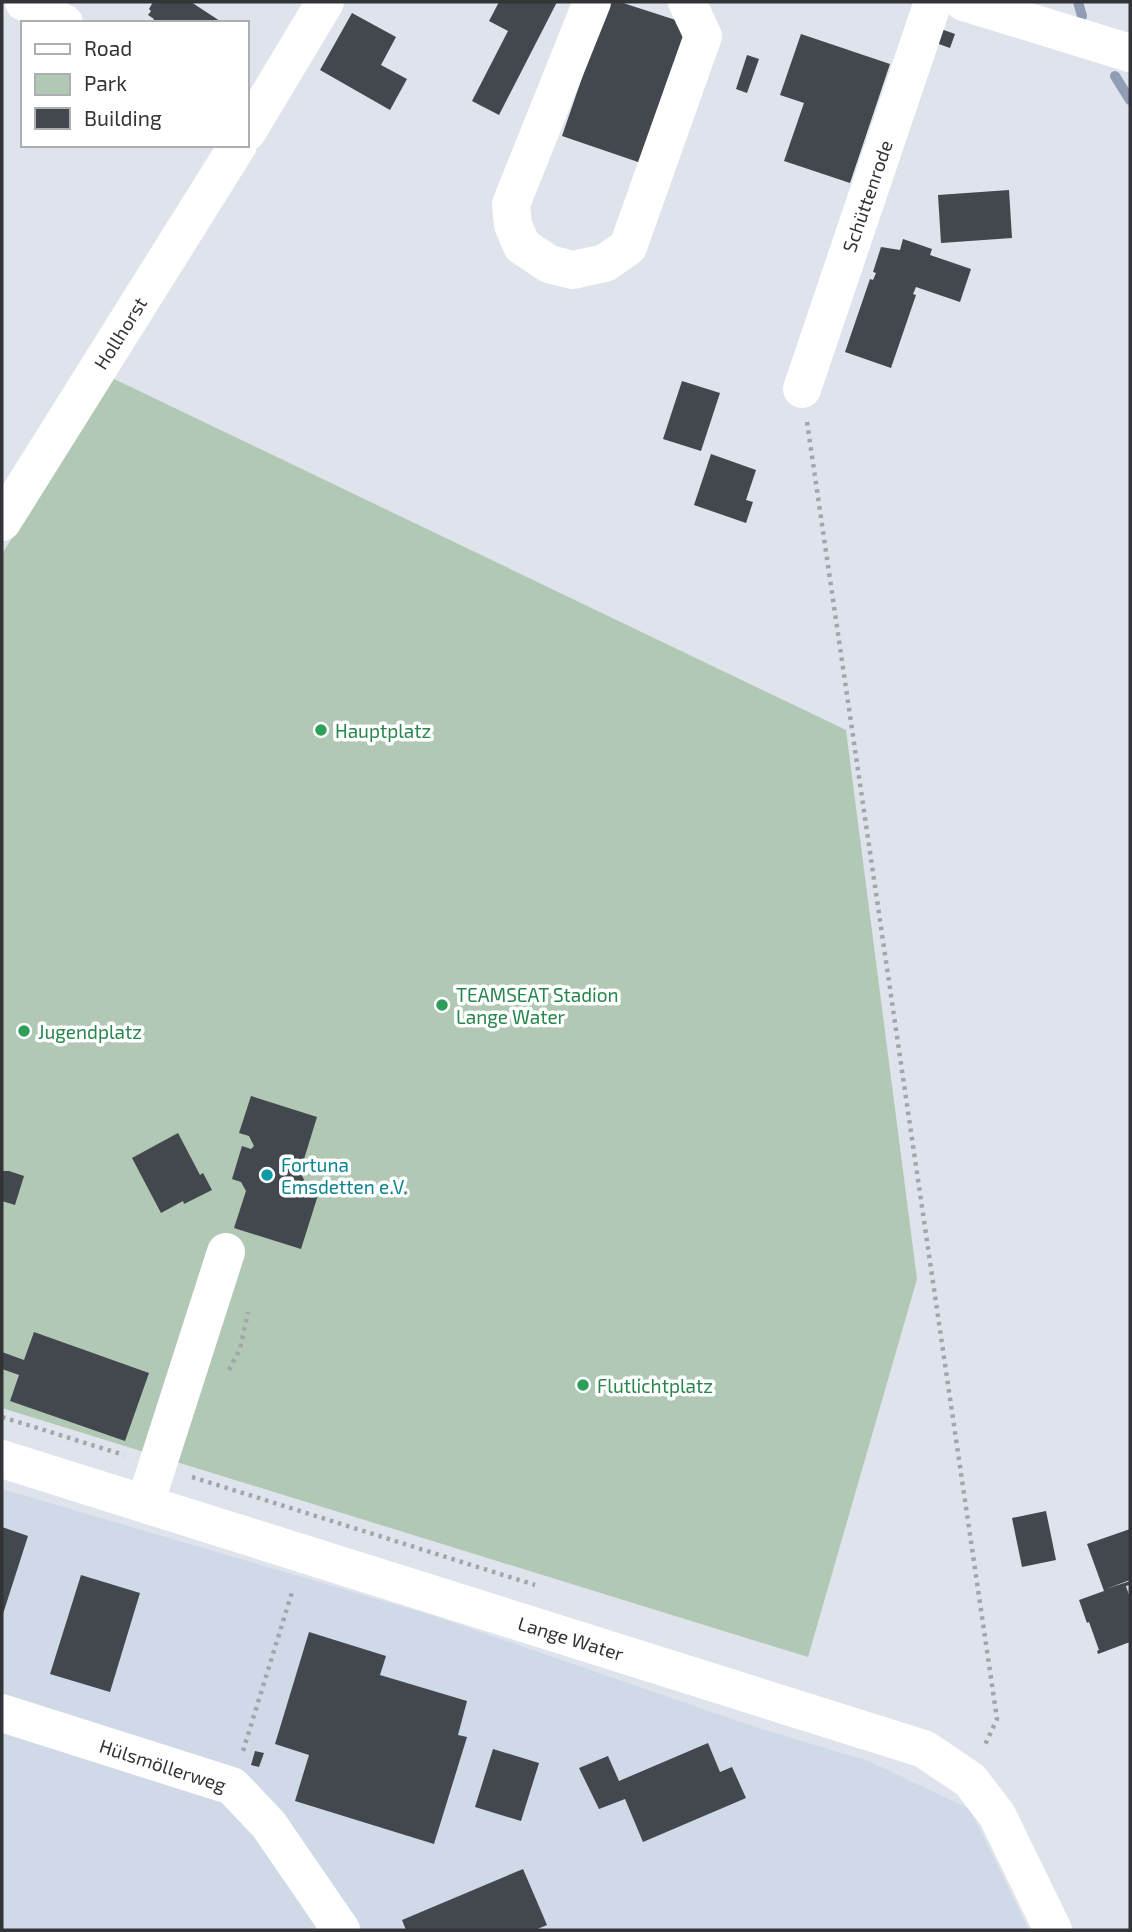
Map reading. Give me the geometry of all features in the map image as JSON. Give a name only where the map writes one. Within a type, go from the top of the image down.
[{"type":"street","points":[[24,2],[60,21]]},
{"type":"street","name":"Hollhorst","points":[[248,127],[325,2]]},
{"type":"street","points":[[592,2],[511,204],[513,225],[522,246],[549,264],[573,270],[605,263],[628,247],[703,36],[687,2]]},
{"type":"street","name":"Schüttenrode","points":[[802,389],[933,2]]},
{"type":"street","points":[[964,2],[1130,53]]},
{"type":"street","name":"Hollhorst","points":[[2,522],[235,147]]},
{"type":"street","points":[[145,1504],[226,1252]]},
{"type":"street","name":"Lange Water","points":[[2,1459],[924,1749],[970,1780],[997,1815],[1053,1930]]},
{"type":"street","name":"Hülsmöllerweg","points":[[2,1713],[232,1786],[269,1825],[341,1930]]},
{"type":"path","points":[[802,389],[997,1719],[970,1780]]},
{"type":"path","points":[[232,1786],[304,1554]]},
{"type":"shaded area","points":[[2,1489],[431,1615],[755,1727],[868,1761],[970,1809],[1029,1930],[2,1930]]},
{"type":"green space","name":"TEAMSEAT Stadion Lange Water","points":[[112,378],[846,730],[917,1279],[808,1657],[2,1408],[2,554]]},
{"type":"building","points":[[153,2],[191,2],[220,21],[153,21],[154,19],[148,15],[151,11],[149,9]]},
{"type":"building","points":[[499,2],[557,2],[499,115],[472,101],[508,31],[489,21]]},
{"type":"building","points":[[608,2],[620,2],[688,24],[641,163],[562,136]]},
{"type":"building","points":[[352,13],[396,37],[381,65],[407,79],[390,110],[320,70]]},
{"type":"building","points":[[941,29],[955,34],[950,48],[936,43]]},
{"type":"building","points":[[801,34],[890,64],[850,183],[784,161],[804,103],[780,95]]},
{"type":"building","points":[[747,55],[759,59],[747,93],[736,89]]},
{"type":"building","points":[[1009,190],[1012,238],[941,243],[938,195]]},
{"type":"building","points":[[903,239],[932,249],[930,255],[971,269],[960,302],[916,287],[913,294],[916,295],[891,368],[845,352],[870,279],[873,280],[876,273],[873,272],[881,247],[900,250]]},
{"type":"building","points":[[682,381],[720,393],[701,451],[663,439]]},
{"type":"building","points":[[711,454],[756,470],[746,500],[753,502],[746,523],[694,505]]},
{"type":"building","name":"Fortuna Emsdetten e.V.","points":[[251,1096],[317,1117],[300,1172],[309,1189],[319,1192],[301,1249],[234,1228],[246,1191],[241,1182],[232,1179],[242,1146],[251,1149],[254,1146],[249,1136],[239,1133]]},
{"type":"building","points":[[178,1133],[200,1175],[203,1173],[212,1190],[161,1213],[132,1158]]},
{"type":"building","points":[[2,1171],[24,1176],[15,1205],[2,1201]]},
{"type":"building","points":[[34,1332],[149,1373],[125,1441],[10,1401],[19,1375],[2,1369],[2,1352],[24,1360]]},
{"type":"building","points":[[1046,1511],[1056,1560],[1022,1567],[1012,1518]]},
{"type":"building","points":[[2,1527],[28,1536],[2,1617]]},
{"type":"building","points":[[1130,1529],[1130,1580],[1106,1589],[1130,1581],[1130,1585],[1126,1586],[1130,1598],[1130,1642],[1098,1654],[1099,1650],[1079,1600],[1104,1591],[1087,1544]]},
{"type":"building","points":[[81,1575],[140,1593],[110,1692],[50,1674]]},
{"type":"building","points":[[309,1632],[386,1656],[380,1675],[467,1701],[458,1735],[467,1737],[434,1844],[295,1801],[309,1755],[275,1744]]},
{"type":"building","points":[[708,1743],[720,1772],[732,1767],[746,1798],[643,1842],[625,1799],[599,1809],[579,1768],[608,1756],[619,1781]]},
{"type":"building","points":[[493,1749],[539,1763],[521,1821],[475,1807]]},
{"type":"building","points":[[255,1751],[264,1753],[259,1767],[251,1765]]},
{"type":"building","points":[[523,1869],[547,1925],[535,1930],[406,1930],[402,1920]]},
{"type":"waterway","name":"Lange Water","points":[[1078,2],[1082,16]]},
{"type":"waterway","name":"Lange Water","points":[[1115,76],[1130,100]]},
{"type":"place","name":"Hauptplatz","points":[[321,730]]},
{"type":"place","name":"TEAMSEAT Stadion Lange Water","points":[[442,1005]]},
{"type":"place","name":"Jugendplatz","points":[[24,1031]]},
{"type":"place","name":"Fortuna Emsdetten e.V.","points":[[267,1175]]},
{"type":"place","name":"Flutlichtplatz","points":[[583,1385]]}]
